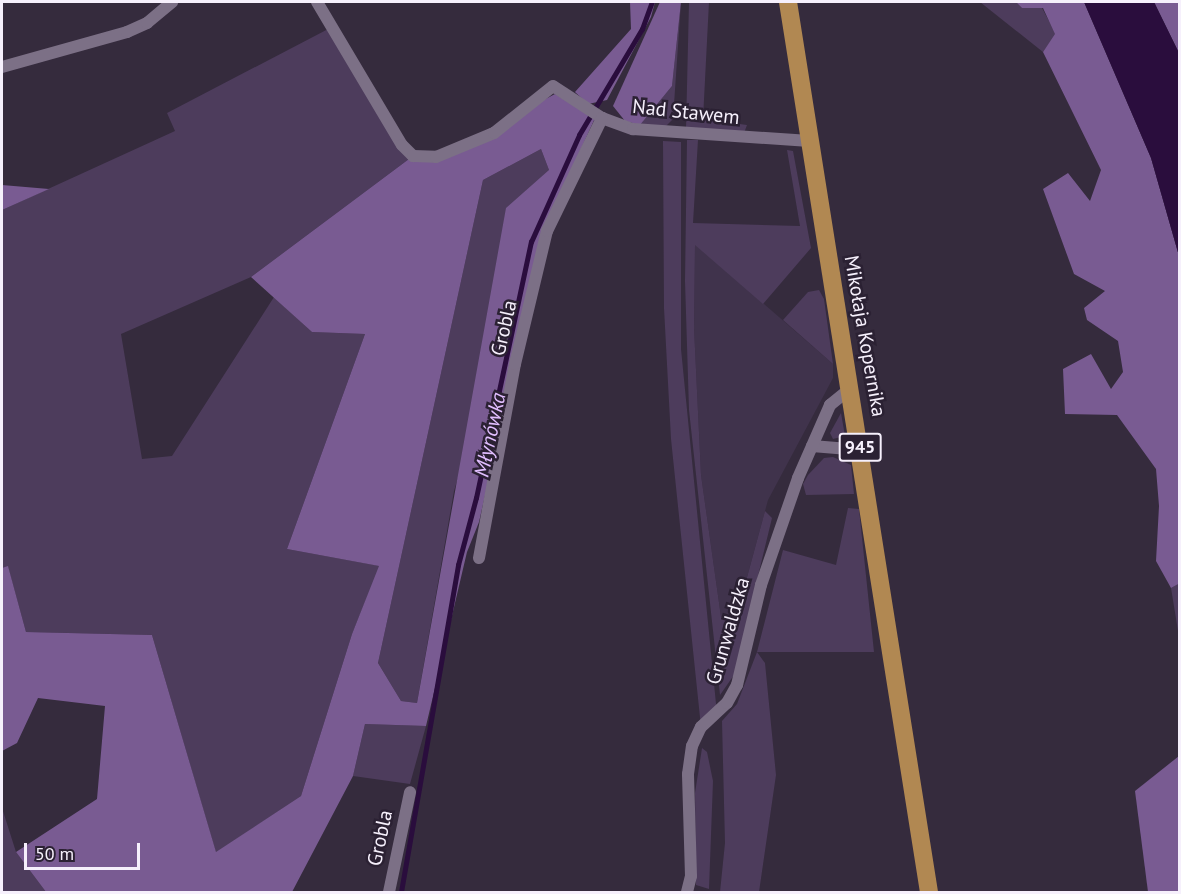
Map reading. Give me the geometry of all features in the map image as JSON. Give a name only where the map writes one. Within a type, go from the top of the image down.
[{"type":"main road","name":"Mikołaja Kopernika","points":[[788,2],[861,450],[929,892]]},
{"type":"street","points":[[2,67],[128,32],[147,23],[172,2]]},
{"type":"street","name":"Nad Stawem","points":[[317,2],[402,145],[413,156],[436,157],[494,133],[553,86],[602,118],[633,129],[810,141]]},
{"type":"street","name":"Grobla","points":[[479,558],[515,364],[547,231],[602,118]]},
{"type":"street","name":"Grunwaldzka","points":[[687,892],[691,876],[688,774],[692,746],[701,727],[727,703],[736,685],[761,585],[812,446],[830,405],[851,388]]},
{"type":"street","points":[[812,446],[861,450]]},
{"type":"street","name":"Grobla","points":[[388,892],[410,792]]},
{"type":"shaded area","points":[[630,2],[655,2],[651,17],[607,100],[588,104],[575,92],[631,29]]},
{"type":"shaded area","points":[[660,2],[681,2],[672,86],[640,125],[625,121],[613,106]]},
{"type":"shaded area","points":[[681,2],[673,119],[664,128],[640,125],[672,86]]},
{"type":"shaded area","points":[[689,2],[709,2],[703,119],[747,125],[744,133],[686,128]]},
{"type":"shaded area","points":[[980,2],[1016,2],[1022,8],[1042,8],[1056,34],[1043,52]]},
{"type":"shaded area","points":[[1016,2],[1084,2],[1151,158],[1179,256],[1180,583],[1171,588],[1156,561],[1159,506],[1156,469],[1117,415],[1065,414],[1063,369],[1091,354],[1111,389],[1123,372],[1118,341],[1087,320],[1084,308],[1105,291],[1074,274],[1043,189],[1068,173],[1090,201],[1101,170],[1043,52],[1055,34],[1043,8],[1022,8]]},
{"type":"shaded area","points":[[1084,2],[1154,2],[1179,53],[1179,256],[1151,158]]},
{"type":"shaded area","points":[[1154,2],[1179,2],[1179,53]]},
{"type":"shaded area","points":[[332,27],[413,156],[251,277],[121,334],[142,459],[172,456],[274,297],[312,332],[365,334],[287,549],[380,566],[352,634],[301,796],[216,853],[152,635],[26,632],[8,567],[2,568],[2,210],[175,131],[167,113]]},
{"type":"shaded area","points":[[555,94],[595,118],[546,226],[479,522],[467,552],[426,726],[365,724],[353,776],[292,892],[46,892],[16,852],[97,799],[105,706],[38,698],[17,743],[2,751],[2,568],[8,566],[26,632],[152,635],[216,852],[301,796],[352,634],[379,566],[287,549],[365,334],[312,332],[251,277],[413,156],[436,157]],"holes":[[[541,149],[549,170],[506,208],[417,703],[401,701],[378,663],[483,180]]]},
{"type":"shaded area","points":[[687,140],[698,140],[693,223],[800,226],[787,150],[793,151],[811,248],[763,304],[695,245],[694,328],[701,475],[721,617],[736,618],[765,511],[772,518],[734,675],[720,695],[689,410],[685,281]]},
{"type":"shaded area","points":[[663,141],[681,142],[681,349],[717,714],[701,727],[671,439],[664,308]]},
{"type":"shaded area","points":[[541,149],[549,170],[454,491],[417,703],[401,701],[378,663],[483,180]]},
{"type":"shaded area","points":[[2,185],[49,189],[2,210]]},
{"type":"shaded area","points":[[695,244],[833,364],[833,378],[768,500],[736,618],[721,617],[701,475],[694,328]]},
{"type":"shaded area","points":[[819,290],[824,299],[833,364],[783,320],[808,292]]},
{"type":"shaded area","points":[[841,413],[845,436],[833,439],[830,433]]},
{"type":"shaded area","points":[[833,457],[851,465],[854,494],[806,495],[803,484],[808,475],[824,458]]},
{"type":"shaded area","points":[[848,508],[859,509],[874,652],[757,652],[783,550],[836,565]]},
{"type":"shaded area","points":[[1179,583],[1179,637],[1171,588]]},
{"type":"shaded area","points":[[757,652],[765,663],[776,775],[759,892],[720,892],[725,843],[722,721],[737,704]]},
{"type":"shaded area","points":[[365,724],[426,726],[410,784],[353,776]]},
{"type":"shaded area","points":[[702,748],[707,752],[713,781],[709,889],[696,885],[695,793]]},
{"type":"shaded area","points":[[1179,756],[1179,892],[1148,892],[1135,791]]},
{"type":"shaded area","points":[[2,808],[16,852],[46,892],[2,892]]},
{"type":"waterway","name":"Młynówka","points":[[401,892],[458,565],[476,498],[531,242],[579,135],[642,29],[652,2]]}]
